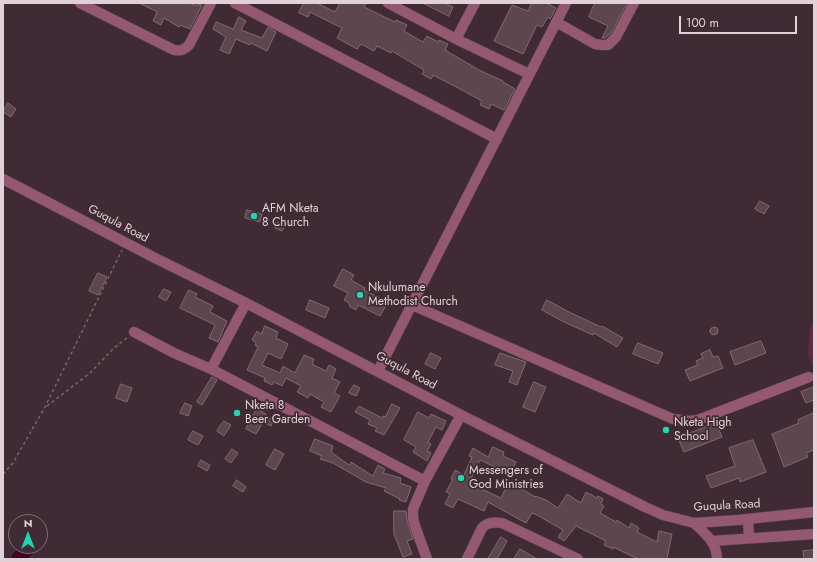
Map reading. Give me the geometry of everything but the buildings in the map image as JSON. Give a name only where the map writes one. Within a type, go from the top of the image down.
[{"type":"street","points":[[80,3],[174,50],[179,51],[186,49],[189,45],[211,3]]},
{"type":"street","points":[[235,3],[497,139]]},
{"type":"street","points":[[388,3],[456,39],[529,74]]},
{"type":"street","points":[[456,39],[475,3]]},
{"type":"street","points":[[378,371],[566,3]]},
{"type":"street","points":[[556,22],[595,44],[608,45],[616,37],[634,3]]},
{"type":"street","name":"Guqula Road","points":[[3,179],[461,415],[663,515],[694,523],[814,512]]},
{"type":"street","points":[[211,369],[246,303]]},
{"type":"street","points":[[412,305],[673,419],[682,421],[698,420],[809,378]]},
{"type":"street","points":[[134,332],[174,353],[211,369],[425,482]]},
{"type":"street","points":[[427,559],[415,526],[413,514],[415,503],[461,415]]},
{"type":"street","points":[[748,519],[749,538]]},
{"type":"street","points":[[467,559],[482,528],[485,525],[494,522],[502,523],[578,559]]},
{"type":"street","points":[[694,523],[712,541],[716,549],[717,559]]},
{"type":"street","points":[[712,541],[814,534]]},
{"type":"path","points":[[3,474],[13,463],[45,407],[125,243]]},
{"type":"path","points":[[45,407],[90,373],[114,348],[134,332]]},
{"type":"shaded area","points":[[814,320],[814,367],[808,356],[810,328]]},
{"type":"waterway","points":[[18,559],[23,554]]},
{"type":"place","name":"AFM Nketa 8 Church","points":[[254,216]]},
{"type":"place","name":"Nkulumane Methodist Church","points":[[360,295]]},
{"type":"place","name":"Nketa 8 Beer Garden","points":[[237,413]]},
{"type":"place","name":"Nketa High School","points":[[666,430]]},
{"type":"place","name":"Messengers of God Ministries","points":[[461,478]]}]
